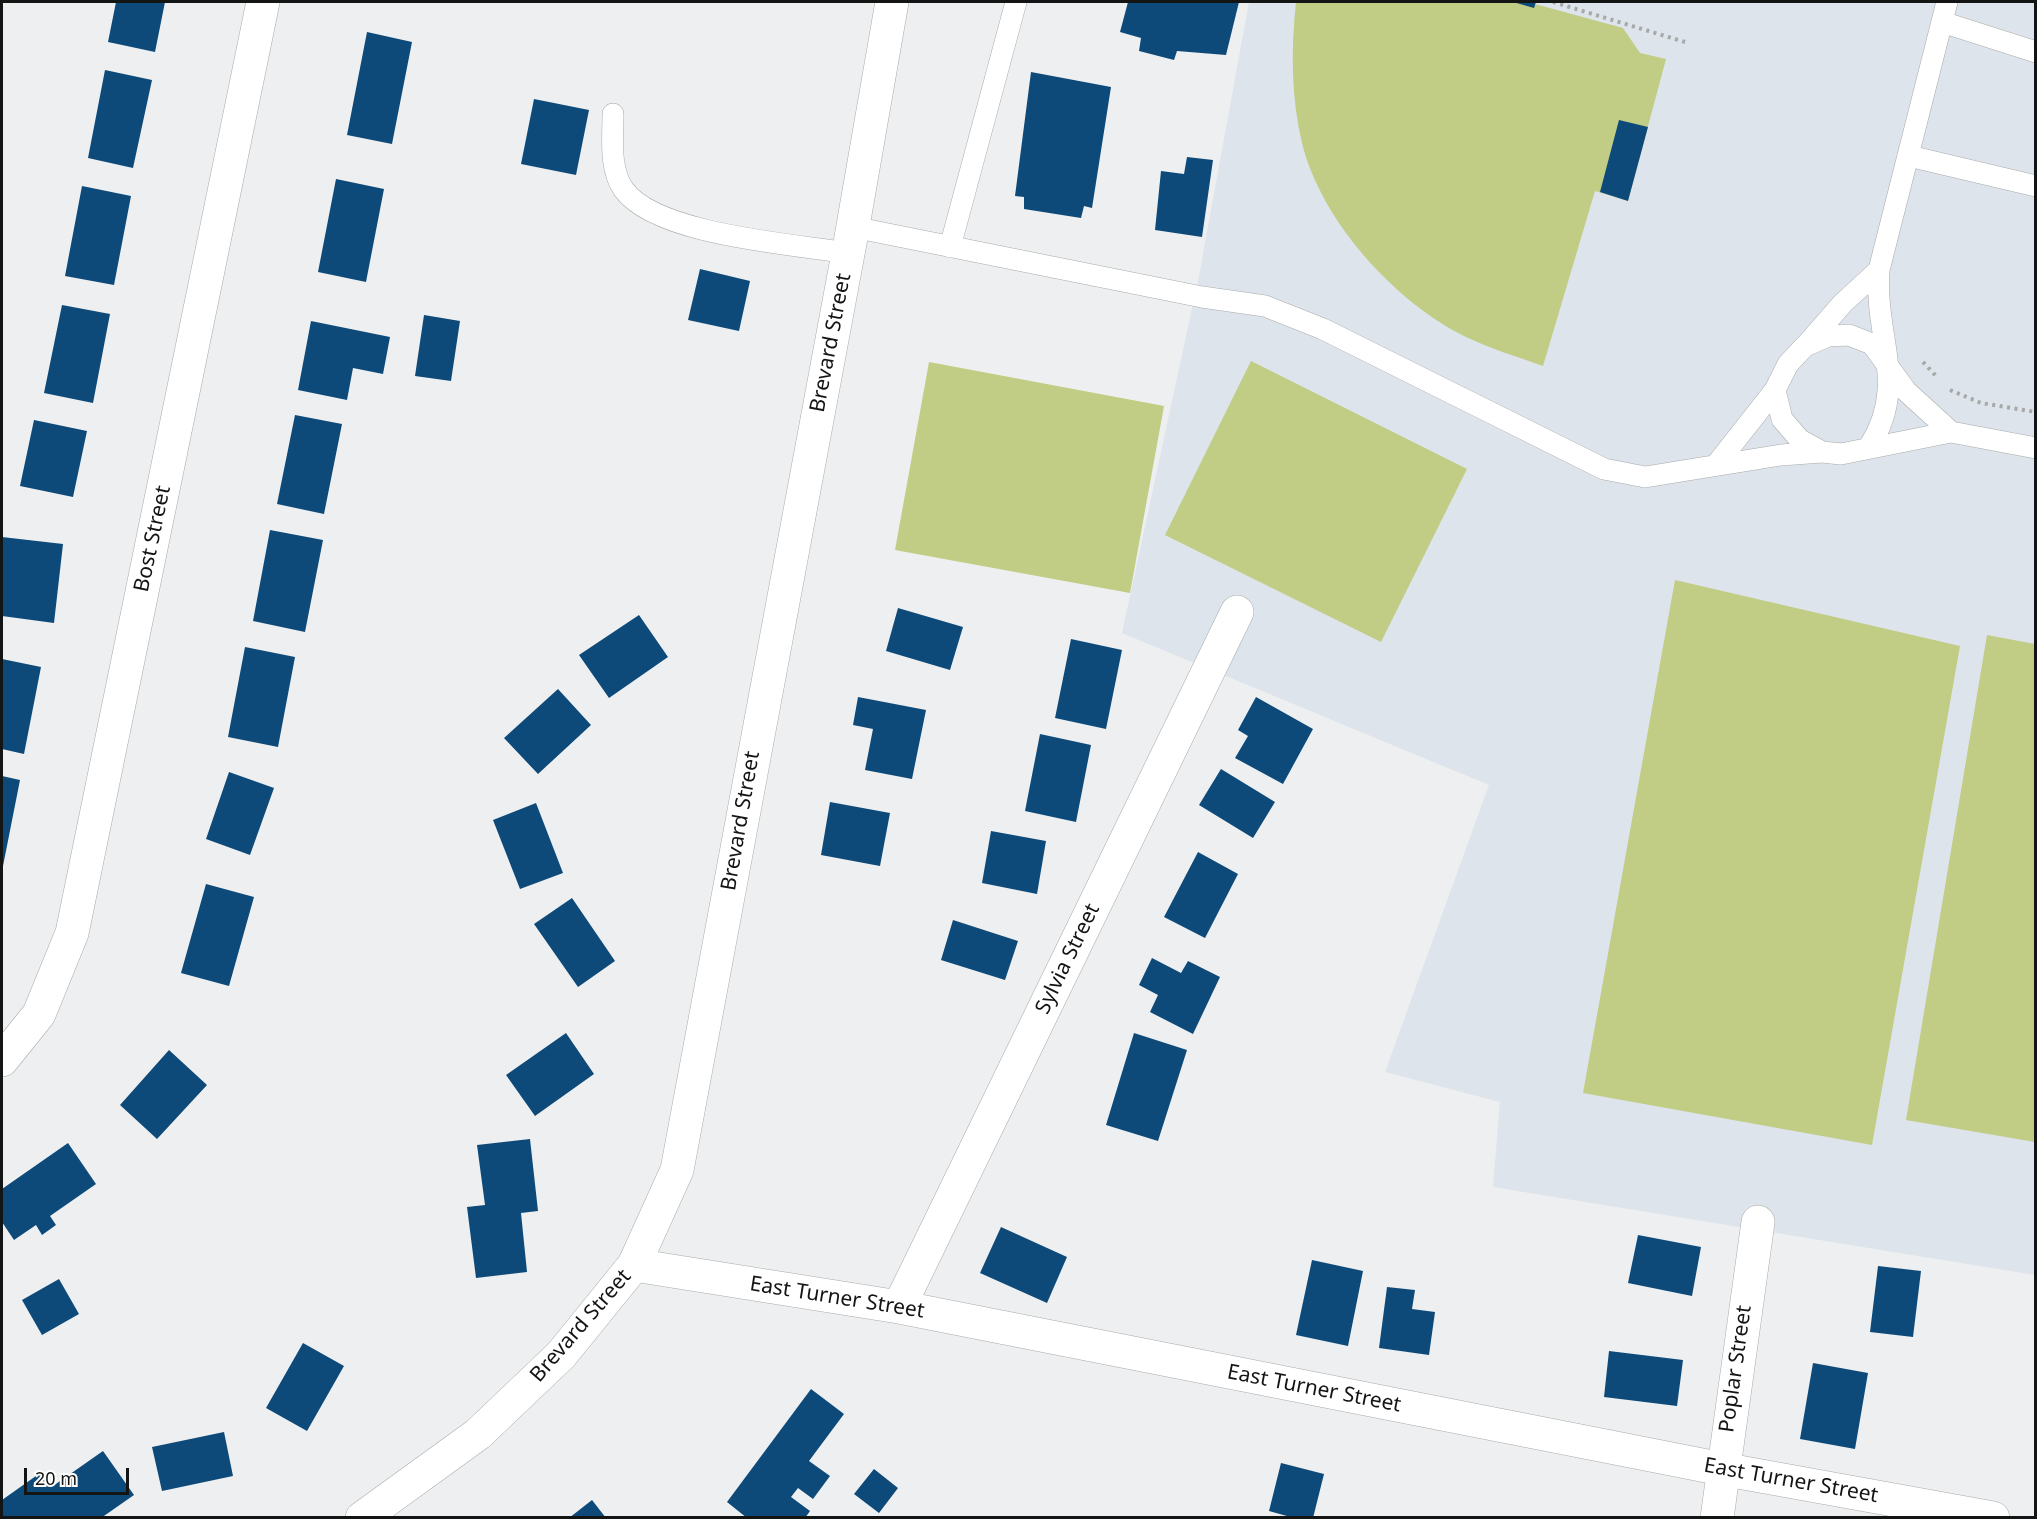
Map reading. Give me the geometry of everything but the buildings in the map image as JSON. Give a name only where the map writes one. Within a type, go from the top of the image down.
[{"type":"street","name":"Bost Street","points":[[2,1060],[39,1014],[72,933],[263,2]]},
{"type":"street","name":"Brevard Street","points":[[362,1518],[478,1434],[561,1354],[634,1265],[677,1170],[850,240],[891,2]]},
{"type":"street","name":"Sylvia Street","points":[[899,1307],[1237,612]]},
{"type":"street","name":"Poplar Street","points":[[1717,1518],[1758,1222]]},
{"type":"street","name":"East Turner Street","points":[[634,1265],[899,1307],[1722,1469],[1993,1518]]},
{"type":"lane","points":[[950,247],[1016,2]]},
{"type":"lane","points":[[1869,447],[1882,427],[1888,400],[1890,366],[1877,299],[1879,270],[1944,12],[2036,52]]},
{"type":"lane","points":[[613,114],[613,162],[624,189],[646,211],[687,227],[950,247],[1202,297],[1265,306],[1323,328],[1604,469],[1645,477],[1780,455],[1822,452],[1841,454],[1951,432],[2036,448]]},
{"type":"lane","points":[[1909,156],[2036,186]]},
{"type":"lane","points":[[1716,465],[1775,390],[1788,364],[1843,303],[1879,270]]},
{"type":"lane","points":[[1805,346],[1828,336],[1850,335],[1872,344],[1906,391],[1951,432]]},
{"type":"lane","points":[[1775,390],[1782,419],[1800,441],[1822,452]]},
{"type":"path","points":[[1553,2],[1685,42]]},
{"type":"path","points":[[1917,353],[1940,381]]},
{"type":"path","points":[[1946,388],[1981,403],[2036,412]]},
{"type":"shaded area","points":[[1249,2],[2035,2],[2035,1275],[1493,1187],[1500,1102],[1385,1072],[1489,785],[1122,633],[1199,276]]},
{"type":"green space","points":[[1296,2],[1536,2],[1535,4],[1623,28],[1640,53],[1666,59],[1628,201],[1595,191],[1543,366],[1475,341],[1439,322],[1388,281],[1364,256],[1344,229],[1326,201],[1312,172],[1298,125],[1293,72]]},
{"type":"green space","points":[[1251,361],[1467,469],[1381,642],[1165,535]]},
{"type":"green space","points":[[929,362],[1164,406],[1130,593],[895,550]]},
{"type":"green space","points":[[1675,580],[1960,646],[1872,1145],[1583,1093]]},
{"type":"green space","points":[[1987,635],[2035,644],[2035,1142],[1906,1120]]}]
